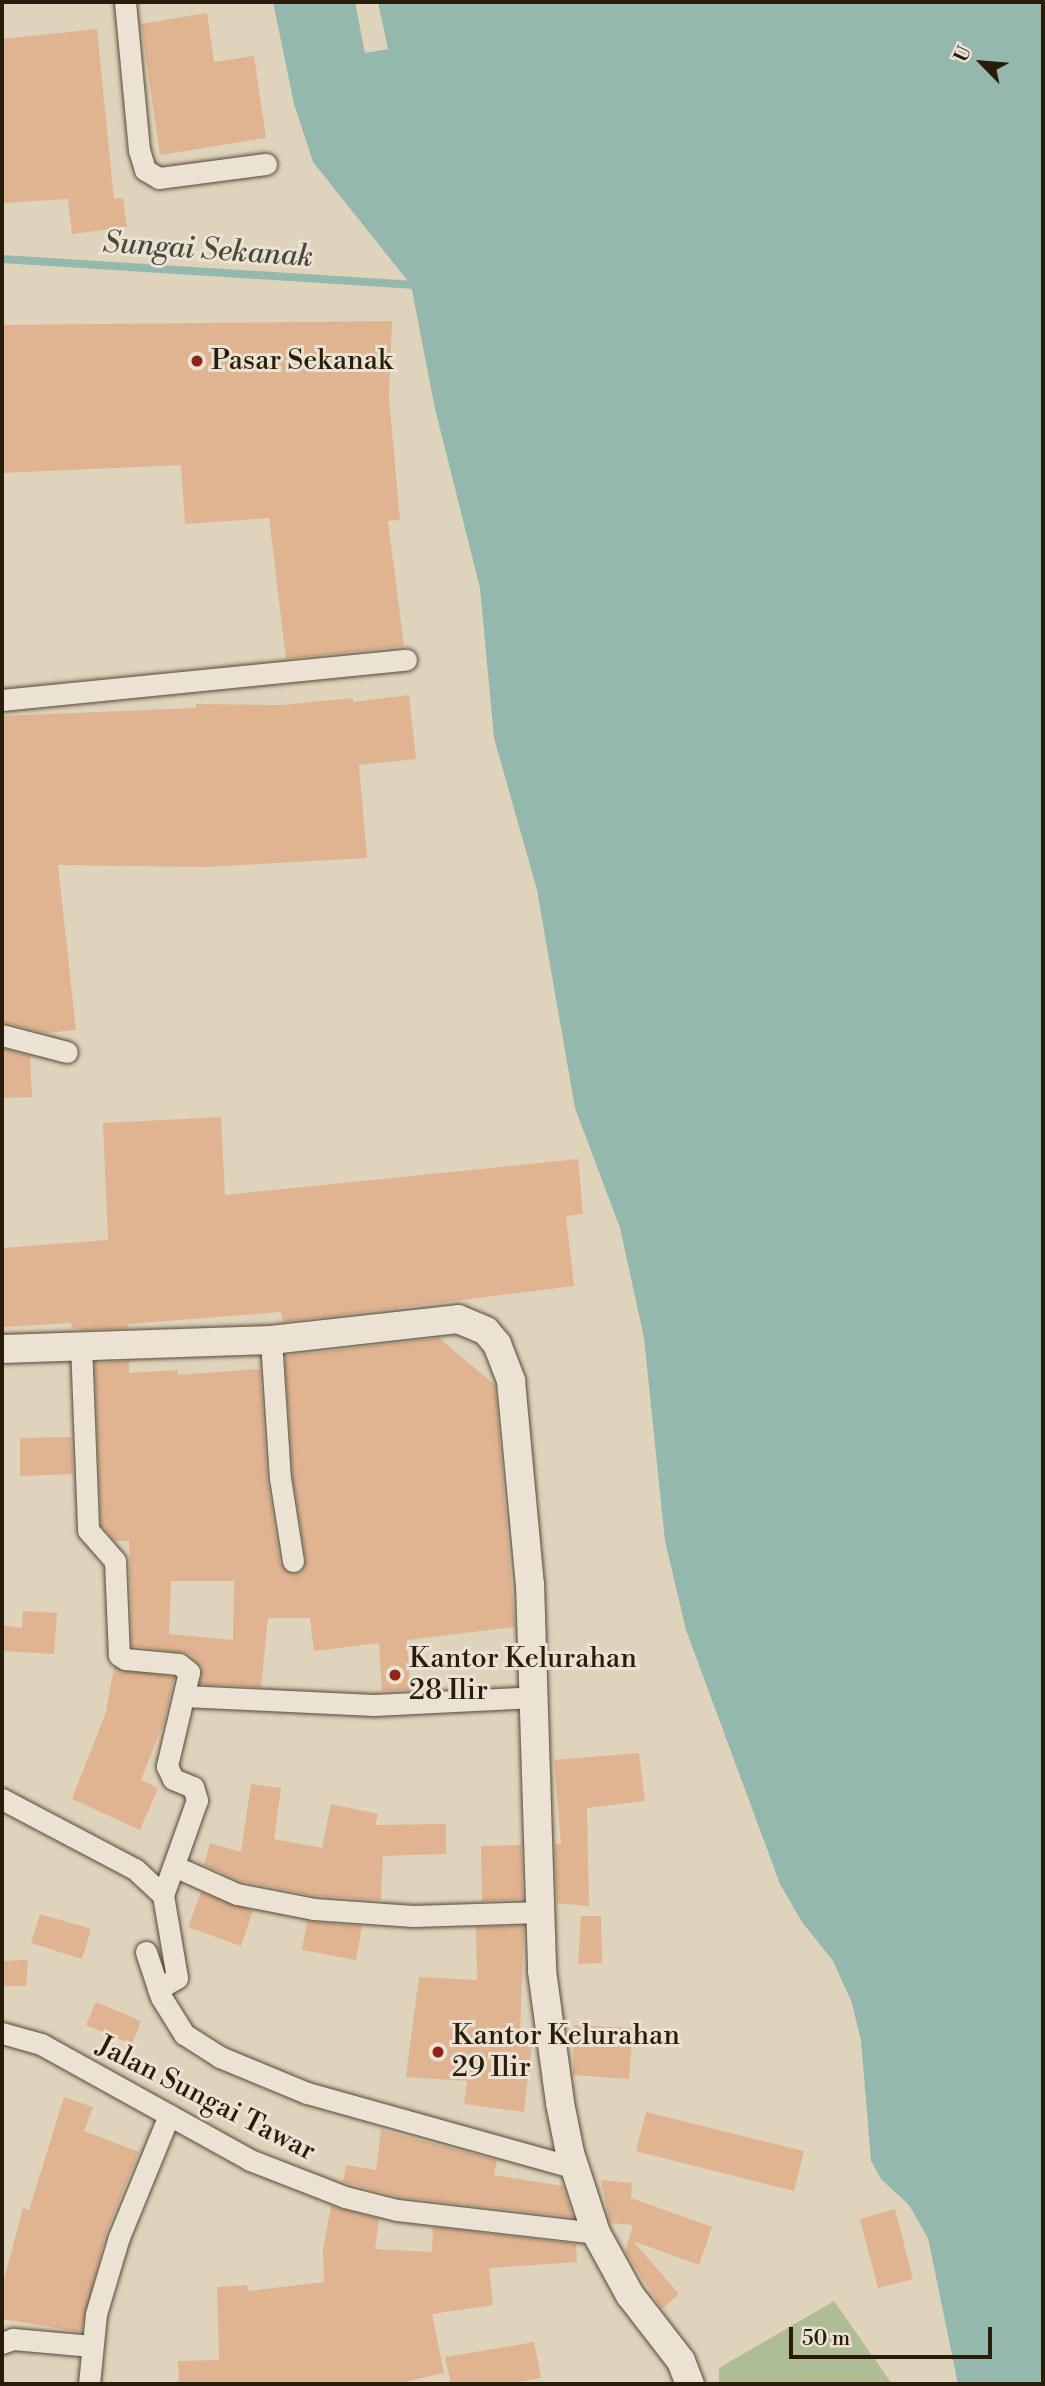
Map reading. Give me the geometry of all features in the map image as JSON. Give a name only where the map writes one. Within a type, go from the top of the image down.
[{"type":"street","points":[[125,2],[139,150],[145,170],[159,178],[266,164]]},
{"type":"street","points":[[2,700],[406,660]]},
{"type":"street","points":[[2,1035],[67,1052]]},
{"type":"street","points":[[2,1349],[81,1344],[271,1340],[458,1319],[486,1331],[497,1344],[511,1381],[536,1697],[541,1971],[560,2103],[572,2160],[596,2233],[630,2295],[681,2361],[691,2384]]},
{"type":"street","points":[[271,1340],[280,1478],[293,1561]]},
{"type":"street","points":[[81,1344],[88,1530],[115,1561],[119,1654],[125,1659],[186,1666],[184,1696],[167,1766],[173,1779],[193,1787],[197,1800],[163,1895],[177,1976],[165,1986]]},
{"type":"street","points":[[184,1696],[374,1705],[536,1697]]},
{"type":"street","points":[[2,1799],[135,1869],[163,1895]]},
{"type":"street","points":[[173,1866],[237,1894],[314,1909],[412,1916],[541,1912]]},
{"type":"street","points":[[146,1952],[189,2039],[220,2057],[307,2093],[572,2160]]},
{"type":"street","name":"Jalan Sungai Tawar","points":[[2,2033],[41,2044],[250,2160],[345,2197],[397,2210],[596,2233]]},
{"type":"street","points":[[89,2384],[96,2314],[119,2237],[169,2115]]},
{"type":"street","points":[[2,2343],[13,2339],[92,2346]]},
{"type":"green space","points":[[834,2301],[892,2384],[719,2384],[719,2368]]},
{"type":"water","points":[[273,2],[1043,2],[1043,2384],[958,2384],[928,2238],[909,2205],[881,2179],[871,2161],[861,2041],[852,2003],[833,1961],[802,1922],[780,1884],[686,1630],[665,1541],[644,1338],[620,1228],[575,1108],[537,890],[494,738],[480,588],[435,409],[411,285],[313,162],[294,104]]},
{"type":"pier","points":[[355,2],[378,2],[388,49],[365,53]]},
{"type":"building","points":[[207,13],[214,62],[254,56],[266,138],[160,155],[141,24]]},
{"type":"building","points":[[97,29],[114,199],[123,198],[127,227],[72,234],[68,199],[2,203],[2,39]]},
{"type":"building","points":[[392,321],[389,397],[400,520],[388,521],[404,646],[286,659],[269,518],[185,524],[181,465],[2,473],[2,325]]},
{"type":"building","points":[[409,695],[416,759],[359,765],[367,858],[206,867],[58,865],[76,1030],[46,1033],[2,1022],[2,716],[196,708],[196,704],[281,705],[353,698],[353,702]]},
{"type":"building","points":[[2,1048],[30,1056],[32,1097],[2,1098]]},
{"type":"building","points":[[221,1117],[225,1195],[578,1159],[583,1214],[566,1216],[574,1286],[283,1322],[281,1312],[128,1324],[128,1328],[85,1330],[72,1328],[71,1323],[2,1327],[2,1248],[108,1240],[103,1123]]},
{"type":"building","points":[[439,1338],[495,1385],[515,1627],[407,1640],[410,1690],[382,1691],[379,1643],[314,1651],[310,1618],[268,1618],[261,1687],[200,1684],[201,1667],[187,1653],[132,1646],[129,1541],[115,1541],[101,1525],[95,1363],[129,1361],[129,1373],[178,1370],[178,1375],[260,1369],[267,1479],[280,1563],[294,1574],[302,1571],[306,1559],[293,1477],[285,1356]],"holes":[[[171,1581],[234,1581],[233,1640],[169,1634]]]},
{"type":"building","points":[[71,1437],[73,1474],[20,1476],[20,1438]]},
{"type":"building","points":[[23,1611],[57,1613],[54,1654],[2,1651],[2,1625],[22,1628]]},
{"type":"building","points":[[114,1667],[174,1677],[164,1722],[141,1780],[158,1788],[140,1830],[72,1799],[106,1712]]},
{"type":"building","points":[[639,1753],[645,1801],[587,1808],[589,1906],[557,1903],[555,1844],[561,1844],[554,1760]]},
{"type":"building","points":[[251,1784],[281,1788],[274,1839],[322,1848],[331,1804],[378,1814],[375,1825],[446,1824],[446,1854],[383,1856],[381,1900],[316,1896],[241,1881],[204,1865],[210,1843],[241,1852]]},
{"type":"building","points":[[521,1845],[523,1899],[482,1901],[481,1846]]},
{"type":"building","points":[[201,1892],[253,1911],[241,1946],[188,1927]]},
{"type":"building","points":[[40,1914],[91,1929],[82,1959],[31,1943]]},
{"type":"building","points":[[581,1916],[601,1916],[602,1963],[578,1964]]},
{"type":"building","points":[[307,1921],[362,1926],[356,1960],[302,1950]]},
{"type":"building","points":[[524,1926],[520,2033],[533,2035],[524,2112],[464,2104],[467,2081],[406,2077],[419,1977],[477,1980],[476,1927]]},
{"type":"building","points":[[28,1960],[26,1986],[2,1986],[2,1961]]},
{"type":"building","points":[[96,2002],[141,2021],[132,2044],[86,2025]]},
{"type":"building","points":[[574,2025],[633,2028],[629,2079],[573,2075]]},
{"type":"building","points":[[64,2097],[93,2107],[84,2131],[139,2152],[106,2233],[81,2332],[2,2319],[2,2287],[23,2208],[29,2210]]},
{"type":"building","points":[[646,2112],[804,2151],[794,2191],[636,2151]]},
{"type":"building","points":[[381,2130],[497,2160],[494,2175],[563,2186],[573,2217],[399,2197],[343,2182],[346,2165],[376,2170]]},
{"type":"building","points":[[601,2180],[632,2183],[631,2198],[712,2227],[699,2265],[633,2241],[679,2294],[662,2309],[625,2251],[633,2225],[610,2223]]},
{"type":"building","points":[[331,2206],[379,2219],[375,2249],[432,2252],[433,2227],[576,2244],[577,2262],[489,2268],[493,2305],[432,2314],[444,2373],[397,2384],[179,2384],[178,2361],[219,2360],[217,2287],[247,2285],[248,2291],[324,2282],[323,2250]]},
{"type":"building","points":[[895,2209],[913,2279],[878,2288],[860,2219]]},
{"type":"building","points":[[534,2342],[541,2378],[506,2384],[451,2384],[445,2357]]},
{"type":"waterway","name":"Sungai Sekanak","points":[[2,259],[411,285]]},
{"type":"place","name":"Pasar Sekanak","points":[[197,361]]},
{"type":"place","name":"Kantor Kelurahan 28 Ilir","points":[[395,1675]]},
{"type":"place","name":"Kantor Kelurahan 29 Ilir","points":[[438,2052]]}]
